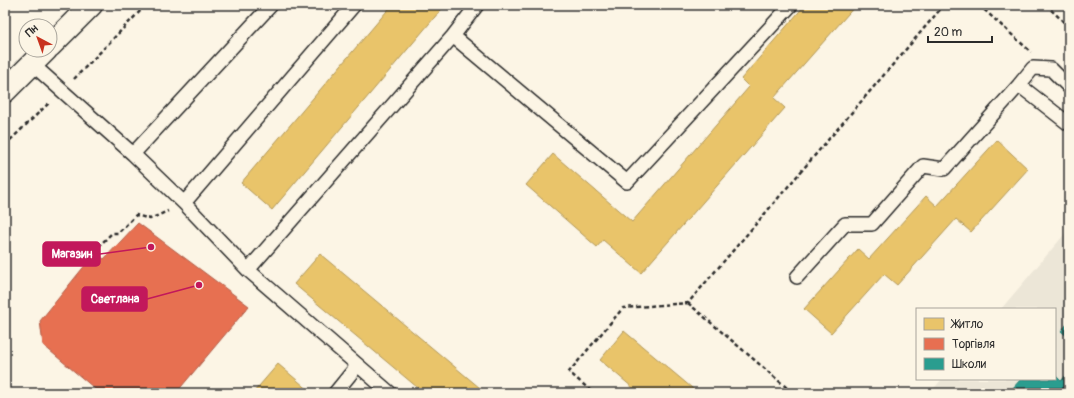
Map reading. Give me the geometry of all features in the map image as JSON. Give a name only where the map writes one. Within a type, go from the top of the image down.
[{"type":"street","points":[[58,38],[91,5]]},
{"type":"street","points":[[5,91],[38,58]]},
{"type":"lane","points":[[133,154],[270,5]]},
{"type":"lane","points":[[184,203],[354,5]]},
{"type":"lane","points":[[248,270],[453,36],[477,5]]},
{"type":"lane","points":[[453,36],[627,182],[791,5]]},
{"type":"lane","points":[[40,58],[62,91],[133,154],[184,203],[248,270],[390,393]]},
{"type":"lane","points":[[797,276],[844,224],[872,224],[923,166],[944,169],[1033,68],[1051,69],[1069,87]]},
{"type":"lane","points":[[1018,85],[1069,124]]},
{"type":"lane","points":[[335,393],[357,366]]},
{"type":"path","points":[[5,146],[62,91],[146,5]]},
{"type":"path","points":[[591,391],[569,372],[623,308],[688,303],[944,5]]},
{"type":"path","points":[[979,5],[1051,69]]},
{"type":"path","points":[[1046,5],[1069,27]]},
{"type":"path","points":[[84,244],[99,246],[112,233],[118,233],[136,215],[150,219],[184,203]]},
{"type":"path","points":[[688,303],[793,393]]},
{"type":"shaded area","points":[[1069,229],[1069,393],[930,393],[941,380],[1056,380],[1056,308],[1002,308]]},
{"type":"building: Житло","points":[[392,5],[445,5],[272,210],[241,183]]},
{"type":"building: Житло","points":[[805,5],[856,5],[774,98],[785,108],[641,273],[603,240],[597,247],[526,185],[553,154],[632,222],[749,87],[741,79]]},
{"type":"building: Житло","points":[[997,140],[1028,169],[971,232],[956,219],[897,285],[884,274],[831,333],[804,309],[858,249],[869,259],[926,196],[937,206]]},
{"type":"building: Житло","points":[[320,254],[486,393],[424,393],[294,284]]},
{"type":"building: Житло","points":[[624,331],[698,393],[639,393],[600,360]]},
{"type":"building: Житло","points":[[278,364],[311,392],[311,393],[253,393]]},
{"type":"building: Торгівля","points":[[138,223],[249,306],[176,393],[100,393],[43,345],[40,321],[95,253],[104,259]]},
{"type":"building: Школи","points":[[1069,322],[1069,338],[1061,331]]},
{"type":"building: Школи","points":[[1069,372],[1069,393],[1017,393],[1012,389],[1020,380],[1056,380],[1056,376],[1061,381]]},
{"type":"place","name":"Магазин","points":[[151,247]]},
{"type":"place","name":"Светлана","points":[[199,285]]}]
